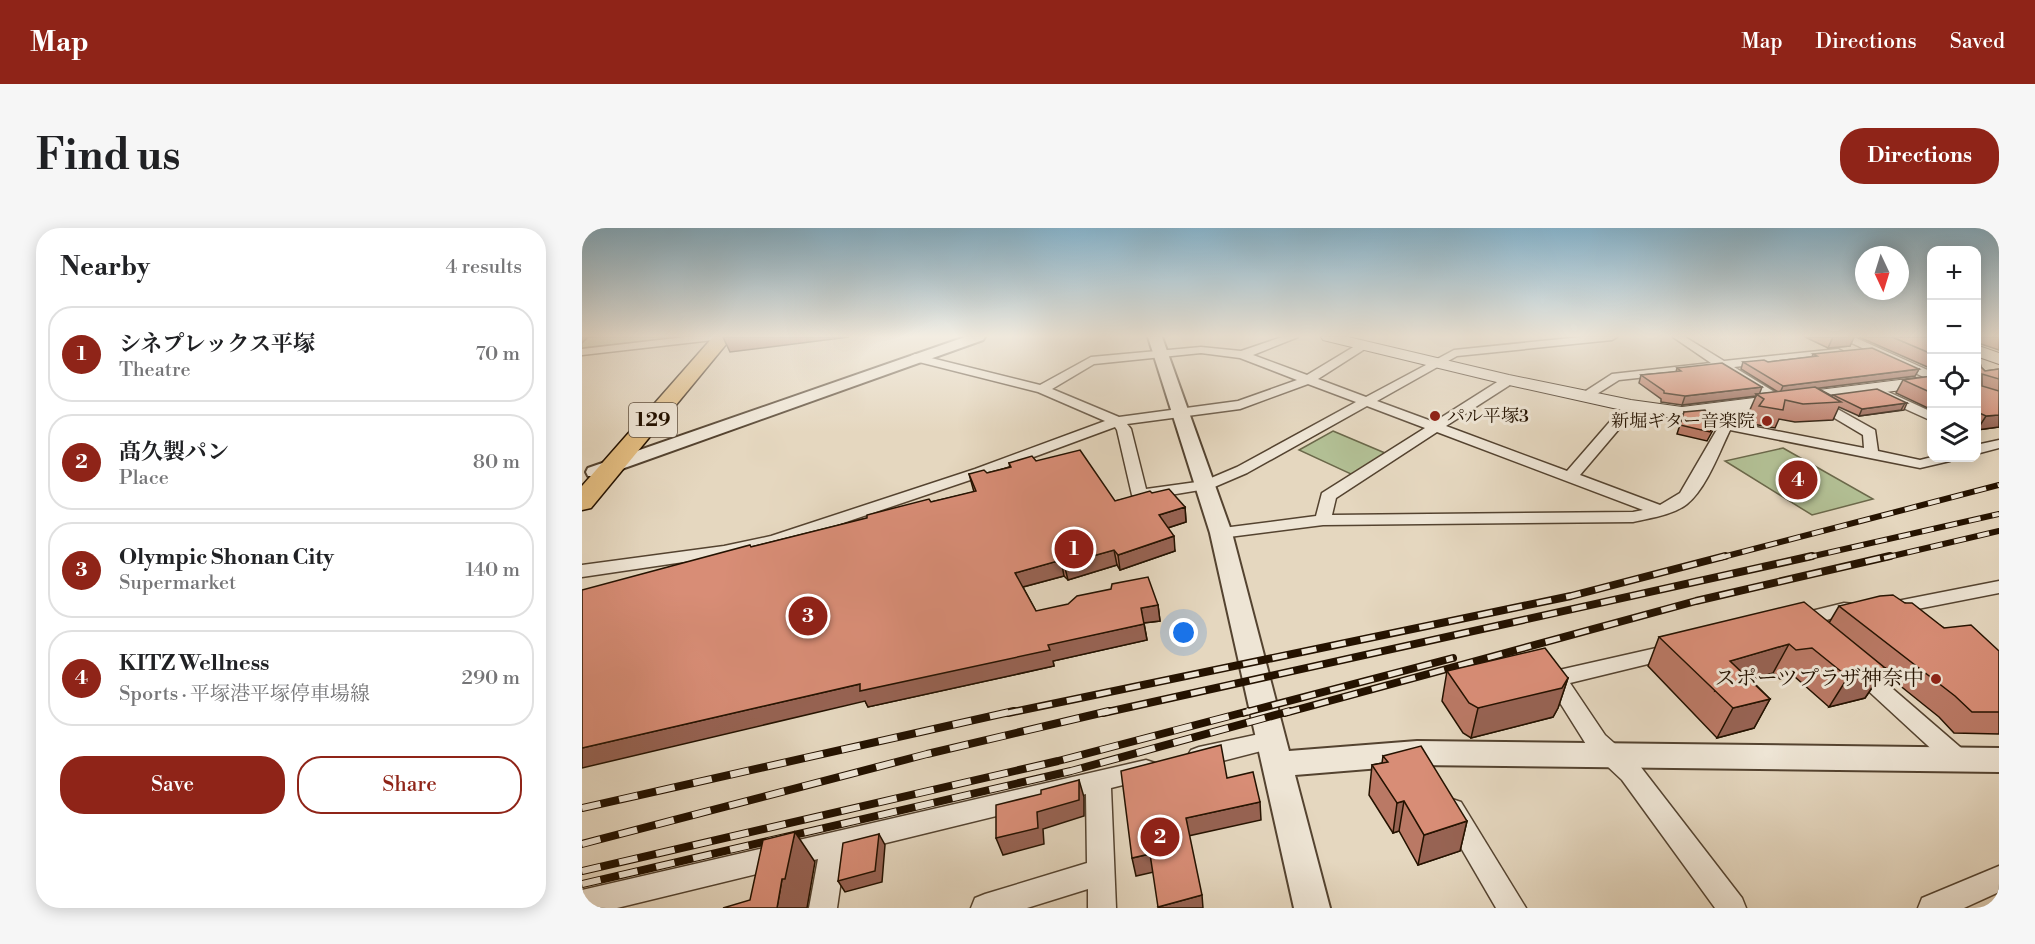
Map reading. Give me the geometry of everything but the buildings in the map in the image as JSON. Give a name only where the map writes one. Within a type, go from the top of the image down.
[{"type":"highway","name":"129","points":[[582,502],[597,474],[686,369]]},
{"type":"highway","name":"129","points":[[597,474],[694,369]]},
{"type":"main road","points":[[1460,369],[1631,406],[1682,413],[1875,389],[1927,380]]},
{"type":"street","points":[[597,474],[886,369]]},
{"type":"street","points":[[959,369],[1042,389],[1117,422],[1124,429],[1140,495],[1207,485],[1242,470],[1425,369]]},
{"type":"street","points":[[1042,389],[1077,369]]},
{"type":"street","points":[[1166,369],[1207,485],[1221,533],[1276,752],[1312,908]]},
{"type":"street","points":[[1280,369],[1659,510]]},
{"type":"street","points":[[582,571],[724,551],[776,540],[980,472],[1117,422],[1240,405],[1309,379],[1326,369]]},
{"type":"street","points":[[1584,396],[1616,376],[1680,369]]},
{"type":"street","points":[[1729,369],[1779,401]]},
{"type":"street","points":[[1910,369],[1927,377]]},
{"type":"street","points":[[1323,520],[1328,496],[1509,380]]},
{"type":"street","points":[[1875,389],[1927,415]]},
{"type":"street","points":[[1809,397],[1870,432],[1871,453]]},
{"type":"street","points":[[1570,477],[1631,406]]},
{"type":"street","points":[[1705,411],[1726,424],[1920,464],[1929,462]]},
{"type":"street","points":[[1221,533],[1323,520],[1633,517],[1683,500],[1711,455],[1726,424]]},
{"type":"street","points":[[1779,626],[1844,609],[1903,607],[1997,589]]},
{"type":"street","points":[[1802,620],[1820,636]]},
{"type":"street","points":[[1698,645],[1559,678],[1558,682],[1597,742],[1631,773],[1732,908]]},
{"type":"street","points":[[1838,652],[1959,759]]},
{"type":"street","points":[[582,903],[1169,764],[1276,752],[1999,760]]},
{"type":"street","points":[[1417,753],[1512,908]]},
{"type":"street","points":[[1098,781],[1102,908]]},
{"type":"street","points":[[823,908],[834,842]]},
{"type":"street","points":[[986,908],[1100,872]]},
{"type":"street","points":[[1932,908],[1999,879]]},
{"type":"green space","points":[[1333,431],[1385,453],[1353,475],[1299,450]]},
{"type":"green space","points":[[1783,448],[1873,499],[1812,515],[1725,461]]},
{"type":"railway","points":[[1719,558],[1999,485]]},
{"type":"railway","points":[[1805,558],[1999,514]]},
{"type":"railway","points":[[1884,558],[1999,531]]},
{"type":"railway","points":[[1008,713],[1571,596],[1725,556]]},
{"type":"railway","points":[[1103,713],[1812,556]]},
{"type":"railway","points":[[1285,713],[1696,601],[1890,556]]},
{"type":"railway","points":[[1243,713],[1453,658]]},
{"type":"railway","points":[[582,808],[1014,711]]},
{"type":"railway","points":[[582,844],[927,754],[1109,711]]},
{"type":"railway","points":[[582,871],[1058,761],[1249,711]]},
{"type":"railway","points":[[582,884],[1071,771],[1290,711]]},
{"type":"place","name":"パル平塚3","points":[[1435,416]]},
{"type":"place","name":"新堀ギター音楽院","points":[[1767,421]]},
{"type":"place","name":"KITZ Wellness","points":[[1798,480]]},
{"type":"place","name":"シネプレックス平塚","points":[[1074,549]]},
{"type":"place","name":"Olympic Shonan City","points":[[808,616]]},
{"type":"place","name":"スポーツプラザ神奈中","points":[[1936,679]]},
{"type":"place","name":"髙久製パン","points":[[1160,837]]}]
